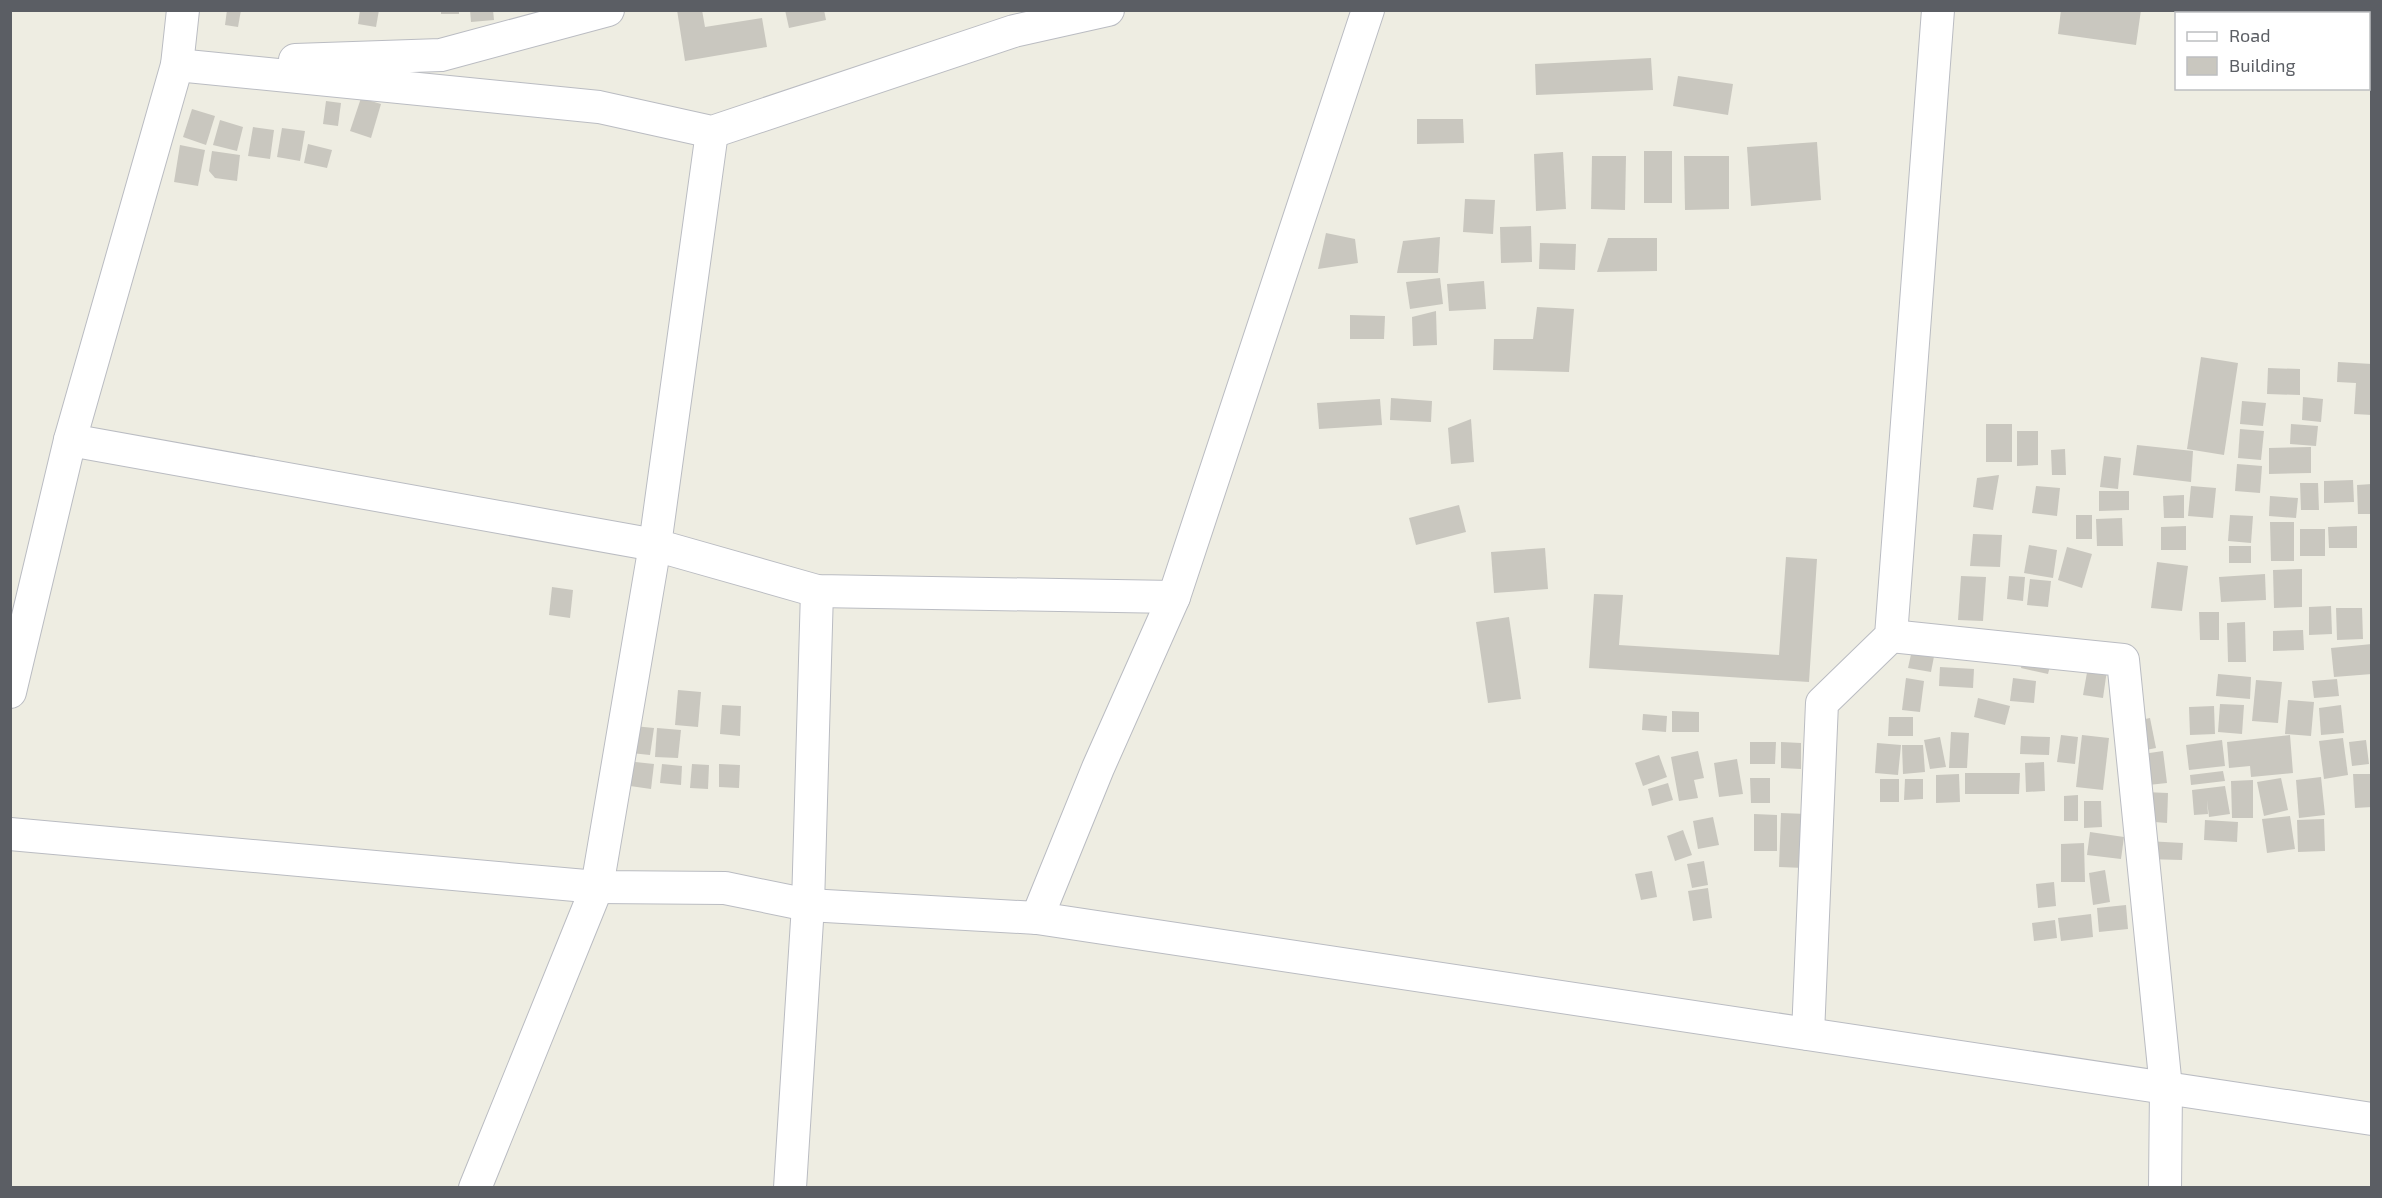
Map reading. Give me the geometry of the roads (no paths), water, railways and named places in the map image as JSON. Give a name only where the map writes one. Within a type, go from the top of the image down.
[{"type":"street","points":[[10,692],[70,440],[177,64],[183,10]]},
{"type":"street","points":[[177,64],[441,55],[608,10]]},
{"type":"street","points":[[177,64],[599,107],[712,132],[1014,30],[1108,10]]},
{"type":"street","points":[[1037,918],[1098,768],[1174,597],[1368,10]]},
{"type":"street","points":[[1808,1034],[1822,703],[1891,636],[1938,10]]},
{"type":"street","points":[[475,1188],[597,887],[655,545],[712,132]]},
{"type":"street","points":[[70,440],[655,545],[817,591],[1174,597]]},
{"type":"street","points":[[790,1188],[808,905],[817,591]]},
{"type":"street","points":[[1891,636],[2123,660],[2166,1088],[2165,1188]]},
{"type":"street","points":[[10,834],[597,887],[725,888],[808,905],[1037,918],[2372,1119]]}]
